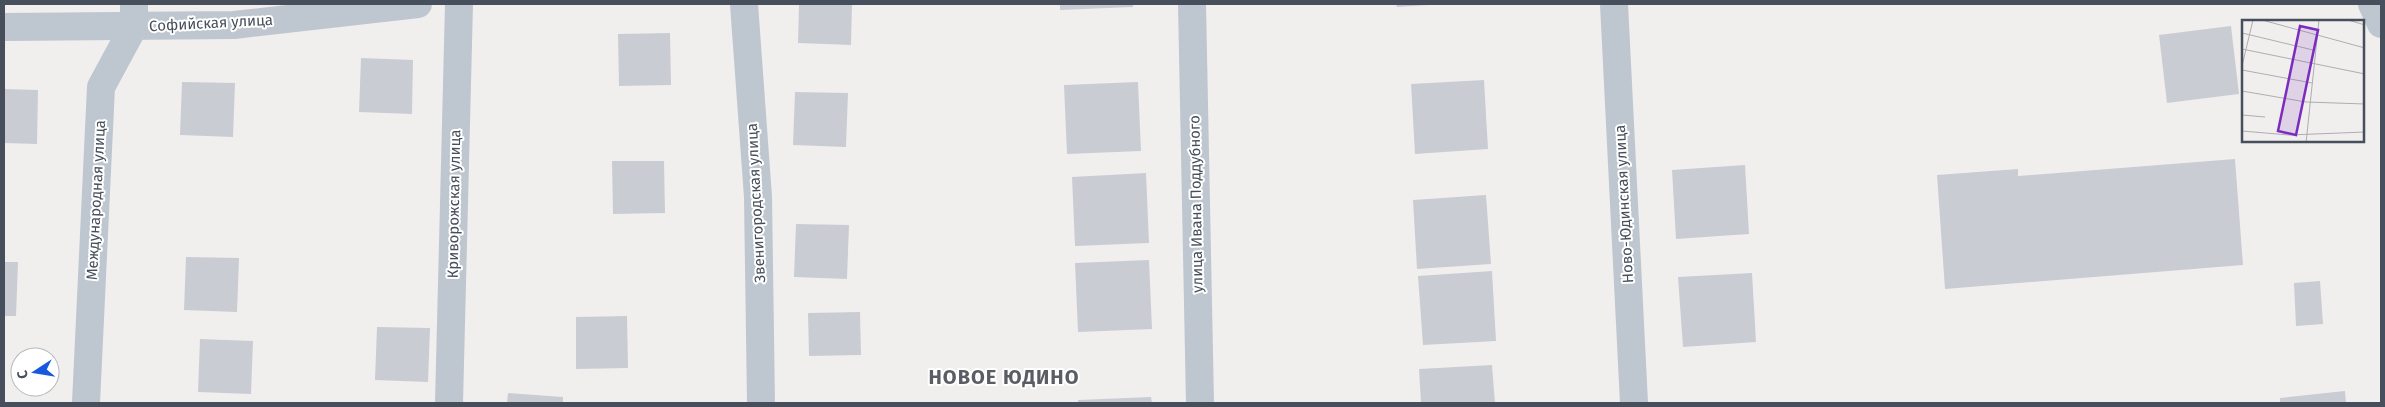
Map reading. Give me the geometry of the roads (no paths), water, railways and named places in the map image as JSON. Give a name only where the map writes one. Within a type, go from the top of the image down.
[{"type":"street","name":"Софийская улица","points":[[4,27],[134,15],[234,25],[418,4]]},
{"type":"street","name":"Криворожская улица","points":[[450,403],[459,4]]},
{"type":"street","name":"Звенигородская улица","points":[[744,4],[758,197],[761,403]]},
{"type":"street","name":"улица Ивана Поддубного","points":[[1192,4],[1200,403]]},
{"type":"street","name":"Ново-Юдинская улица","points":[[1614,4],[1634,403]]},
{"type":"street","points":[[2372,4],[2381,24]]},
{"type":"street","name":"Международная улица","points":[[86,403],[101,87],[134,15]]},
{"type":"district","name":"НОВОЕ ЮДИНО","points":[[1004,377]]}]
